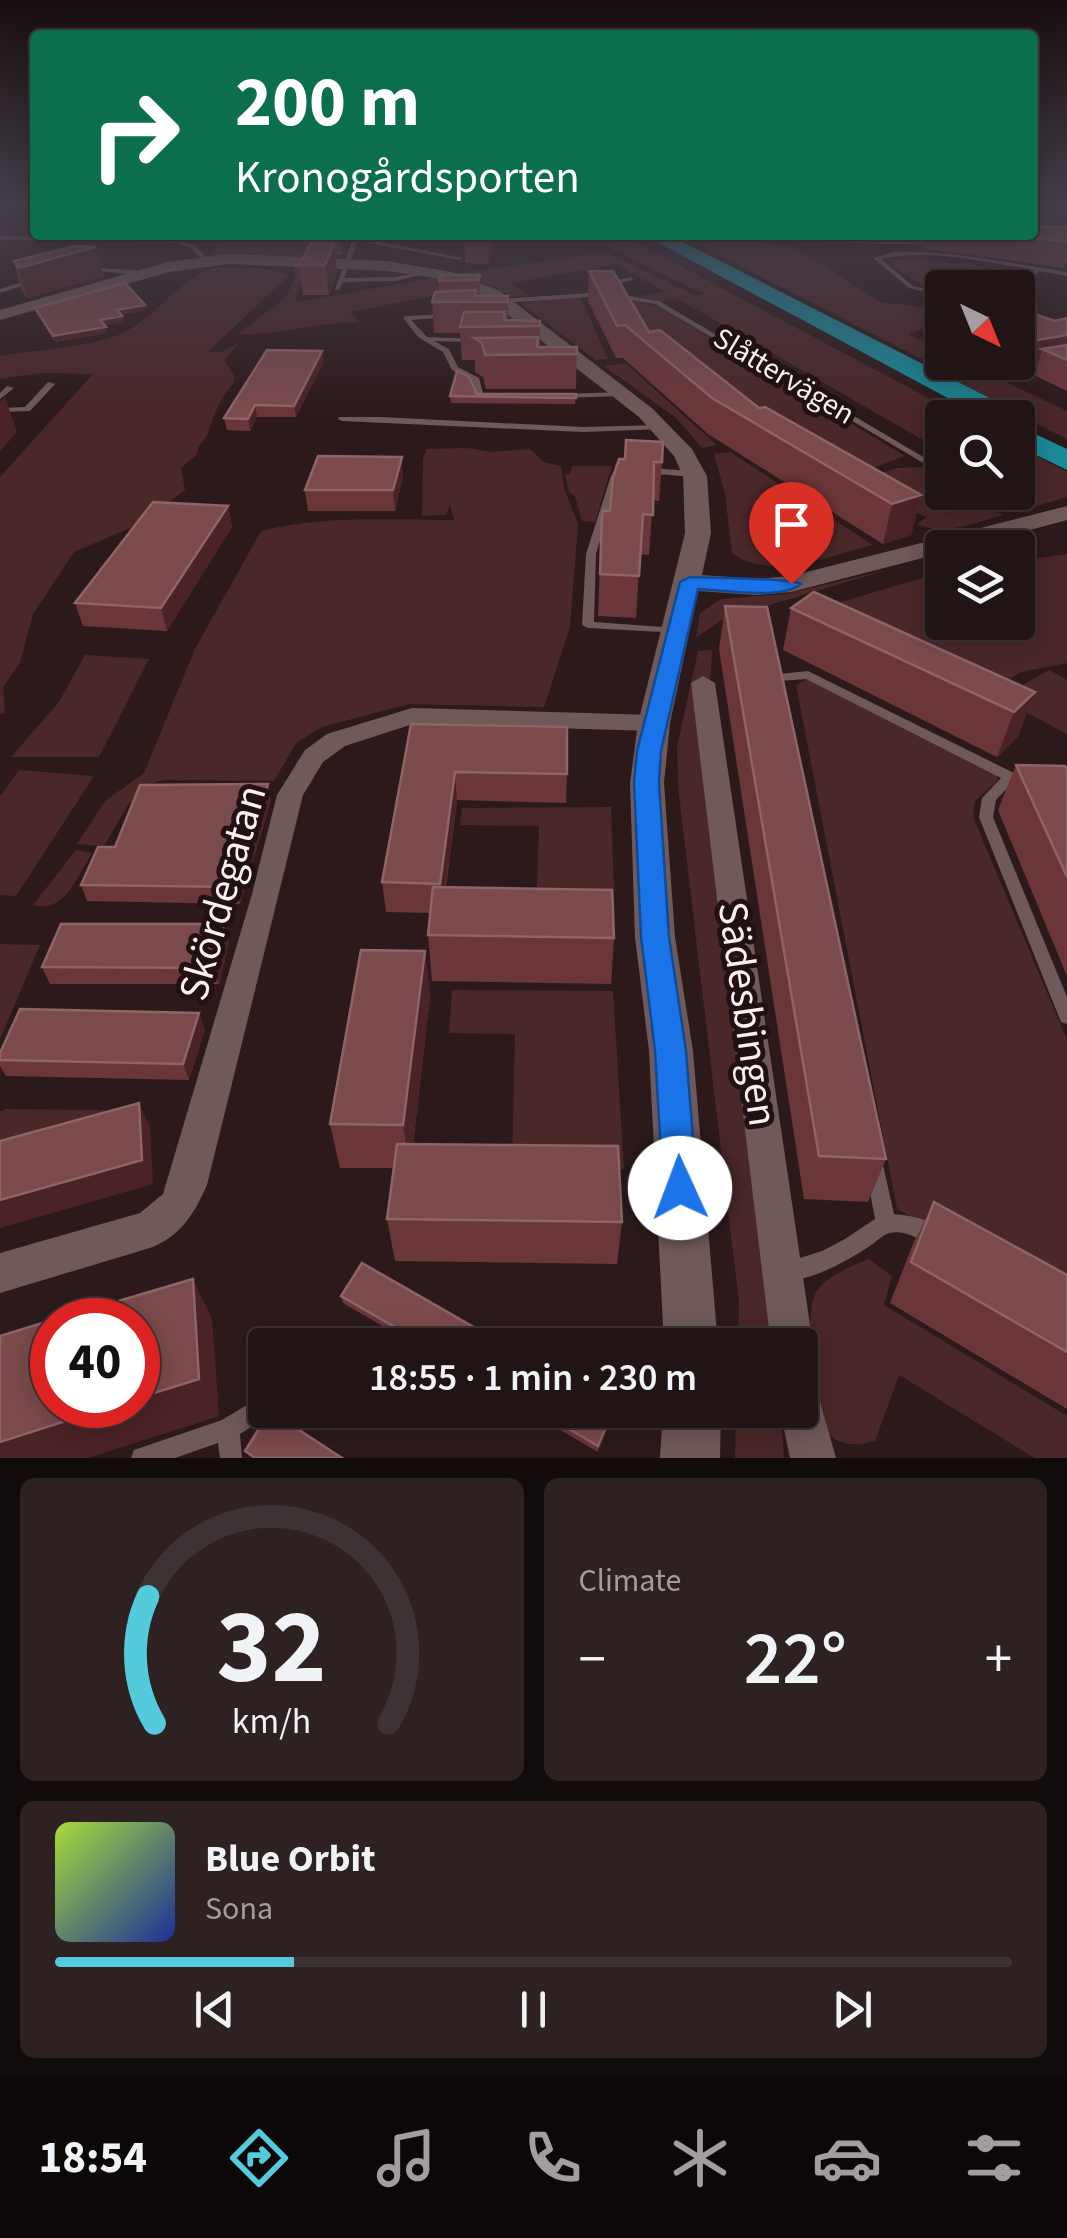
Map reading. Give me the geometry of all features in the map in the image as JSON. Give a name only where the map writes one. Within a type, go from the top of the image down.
[{"type":"highway","points":[[716,276],[950,400]]},
{"type":"highway","points":[[733,276],[972,400]]},
{"type":"highway","points":[[1035,432],[1067,448]]},
{"type":"highway","points":[[1035,444],[1067,462]]},
{"type":"street","points":[[0,315],[134,276]]},
{"type":"street","points":[[457,276],[479,287],[574,366],[621,394],[662,426],[694,474],[700,502],[698,533],[690,582],[654,723],[646,783],[655,937],[674,1087],[690,1328]]},
{"type":"street","points":[[690,582],[756,587],[791,584],[1067,513]]},
{"type":"street","name":"Sädesbingen","points":[[703,683],[790,1328]]},
{"type":"street","name":"Skördegatan","points":[[0,1273],[150,1229],[177,1207],[188,1185],[290,795],[314,756],[352,734],[412,716],[654,723]]},
{"type":"street","points":[[690,1458],[691,1428]]},
{"type":"street","points":[[806,1428],[812,1458]]},
{"type":"lane","points":[[897,276],[912,287],[925,290]]},
{"type":"lane","points":[[544,296],[631,279]]},
{"type":"lane","points":[[0,290],[38,280]]},
{"type":"lane","name":"Slåttervägen","points":[[508,311],[544,296],[620,295],[669,308],[925,461]]},
{"type":"lane","points":[[465,316],[407,316],[424,339],[446,351],[452,366],[476,380],[480,394],[498,395]]},
{"type":"lane","points":[[424,339],[480,340]]},
{"type":"lane","points":[[1035,369],[1067,363]]},
{"type":"lane","points":[[452,366],[472,366]]},
{"type":"lane","points":[[0,410],[26,410],[51,384]]},
{"type":"lane","points":[[0,398],[10,388]]},
{"type":"lane","points":[[551,396],[621,394]]},
{"type":"lane","points":[[342,419],[395,418],[448,426],[662,426]]},
{"type":"lane","points":[[676,631],[588,625],[592,554],[615,476],[620,471],[694,474]]},
{"type":"lane","points":[[777,698],[773,678],[808,675],[1038,791]]},
{"type":"lane","points":[[1010,777],[989,798],[986,818],[1067,1017]]},
{"type":"lane","points":[[870,1145],[886,1223]]},
{"type":"lane","points":[[782,1272],[812,1266],[855,1245],[886,1223],[916,1226],[949,1246]]},
{"type":"lane","points":[[142,1458],[228,1429],[248,1416]]},
{"type":"lane","points":[[228,1429],[231,1458]]},
{"type":"shaded area","points":[[288,276],[208,352],[221,352],[241,342],[224,360],[234,382],[197,454],[181,468],[185,490],[137,525],[74,552],[33,614],[20,663],[3,687],[5,713],[0,714],[0,477],[93,374],[41,373],[0,379],[0,356],[116,336],[143,320],[193,278]]},
{"type":"shaded area","points":[[296,276],[304,276],[295,302],[434,278],[468,289],[351,312],[360,323],[238,334],[286,297]]},
{"type":"shaded area","points":[[468,276],[549,276],[511,283],[529,295],[513,297]]},
{"type":"shaded area","points":[[637,276],[656,276],[696,296],[704,294],[667,276],[699,276],[932,400],[925,400],[925,441],[678,299],[659,302],[639,296],[665,292]]},
{"type":"shaded area","points":[[760,276],[840,276],[881,302],[925,308],[925,328],[908,334],[925,342],[925,361]]},
{"type":"shaded area","points":[[908,276],[925,276],[925,288]]},
{"type":"shaded area","points":[[580,296],[608,359],[596,360],[520,303]]},
{"type":"shaded area","points":[[627,299],[659,307],[905,456],[840,480],[663,355]]},
{"type":"shaded area","points":[[625,363],[717,445],[702,448],[676,418],[604,366]]},
{"type":"shaded area","points":[[952,380],[1002,380],[1067,411],[1067,439],[1035,423],[1035,400],[989,400]]},
{"type":"shaded area","points":[[427,449],[492,452],[530,449],[544,462],[561,466],[564,488],[578,524],[570,627],[544,707],[409,704],[322,727],[296,743],[274,781],[163,780],[145,786],[139,800],[129,803],[104,846],[77,844],[105,801],[144,773],[195,649],[261,531],[333,520],[454,520],[450,504],[446,515],[422,516],[423,459]]},
{"type":"shaded area","points":[[730,452],[873,545],[782,566],[747,561],[732,553],[725,494],[714,454]]},
{"type":"shaded area","points":[[1035,455],[1067,472],[1067,497],[1036,506]]},
{"type":"shaded area","points":[[572,466],[612,466],[595,522],[582,521],[575,496],[569,492],[565,474],[570,474]]},
{"type":"shaded area","points":[[925,467],[925,510],[995,510],[1003,515],[960,527],[928,527],[917,524],[927,517],[846,484],[897,468]]},
{"type":"shaded area","points":[[1067,554],[1067,663],[1021,672],[990,691],[801,614],[925,577],[925,640],[1035,640],[1035,559]]},
{"type":"shaded area","points":[[887,570],[723,619],[696,638],[700,613],[721,599],[785,594]]},
{"type":"shaded area","points":[[712,650],[706,765],[772,1328],[738,1328],[739,1303],[678,786],[677,747],[698,651]]},
{"type":"shaded area","points":[[85,655],[149,659],[99,757],[11,757],[59,702]]},
{"type":"shaded area","points":[[1049,670],[1067,680],[1067,734],[999,698]]},
{"type":"shaded area","points":[[807,679],[997,775],[998,780],[975,801],[973,817],[1067,1040],[1067,1304],[897,1209],[796,685]]},
{"type":"shaded area","points":[[19,770],[94,776],[16,896],[0,895],[0,796]]},
{"type":"shaded area","points":[[611,807],[615,919],[536,918],[539,826],[460,825],[462,808]]},
{"type":"shaded area","points":[[76,850],[92,853],[69,891],[53,904],[33,905]]},
{"type":"shaded area","points":[[0,944],[40,945],[0,1039]]},
{"type":"shaded area","points":[[452,990],[613,991],[624,1169],[512,1168],[515,1034],[449,1033]]},
{"type":"shaded area","points":[[0,1112],[106,1112],[0,1145]]},
{"type":"shaded area","points":[[869,1259],[892,1276],[884,1305],[1067,1416],[1067,1458],[1035,1458],[899,1375],[875,1441],[848,1444],[831,1436],[818,1404],[818,1328],[811,1328],[812,1303],[827,1281]]},
{"type":"shaded area","points":[[736,1428],[782,1428],[784,1458],[735,1458]]},
{"type":"building","points":[[441,276],[480,276],[478,280],[439,281]]},
{"type":"building","points":[[592,276],[616,276],[649,332],[660,330],[759,408],[765,407],[921,495],[892,504],[712,398],[625,325],[617,326]]},
{"type":"building","points":[[125,283],[145,305],[117,310],[122,316],[100,320],[106,327],[53,336],[35,308]]},
{"type":"building","points":[[476,290],[475,296],[508,296],[507,302],[432,302],[435,292]]},
{"type":"building","points":[[464,312],[505,312],[504,320],[540,321],[540,326],[460,327]]},
{"type":"building","points":[[1035,315],[1055,321],[1067,318],[1067,335],[1035,340]]},
{"type":"building","points":[[538,337],[537,347],[577,347],[577,354],[485,355],[482,343],[474,338]]},
{"type":"building","points":[[1067,345],[1067,360],[1042,349]]},
{"type":"building","points":[[267,350],[322,351],[294,406],[255,405],[248,419],[224,418]]},
{"type":"building","points":[[457,371],[469,377],[477,394],[576,394],[576,398],[450,396]]},
{"type":"building","points":[[626,440],[663,442],[662,462],[654,462],[653,515],[643,514],[639,576],[600,574],[602,515],[603,511],[610,511],[613,477],[619,459],[625,459]]},
{"type":"building","points":[[318,456],[402,457],[393,490],[305,490]]},
{"type":"building","points":[[153,502],[228,506],[161,608],[75,603]]},
{"type":"building","points":[[814,592],[1035,692],[1014,712],[791,608]]},
{"type":"building","points":[[725,606],[767,607],[886,1159],[819,1156]]},
{"type":"building","points":[[411,724],[567,727],[567,774],[455,772],[440,884],[382,882]]},
{"type":"building","points":[[1016,765],[1067,769],[1067,877]]},
{"type":"building","points":[[268,784],[235,887],[81,885],[98,847],[115,847],[140,785]]},
{"type":"building","points":[[433,887],[612,890],[614,938],[428,935]]},
{"type":"building","points":[[61,924],[224,924],[213,968],[42,967]]},
{"type":"building","points":[[361,950],[425,951],[403,1125],[330,1124]]},
{"type":"building","points":[[20,1009],[199,1013],[183,1064],[0,1060]]},
{"type":"building","points":[[139,1103],[142,1160],[0,1200],[0,1141]]},
{"type":"building","points":[[397,1144],[618,1146],[622,1222],[387,1219]]},
{"type":"building","points":[[934,1202],[1067,1275],[1067,1352],[911,1262]]},
{"type":"building","points":[[362,1263],[475,1328],[397,1328],[341,1296]]},
{"type":"building","points":[[193,1279],[199,1379],[160,1391],[160,1298],[129,1298]]},
{"type":"building","points":[[30,1327],[30,1428],[44,1428],[0,1442],[0,1336]]},
{"type":"building","points":[[259,1428],[296,1428],[342,1458],[255,1458],[245,1451]]},
{"type":"building","points":[[568,1428],[606,1428],[598,1446]]},
{"type":"route","points":[[680,1188],[670,1051],[655,937],[646,783],[654,723],[690,582],[756,587],[791,584]]}]
